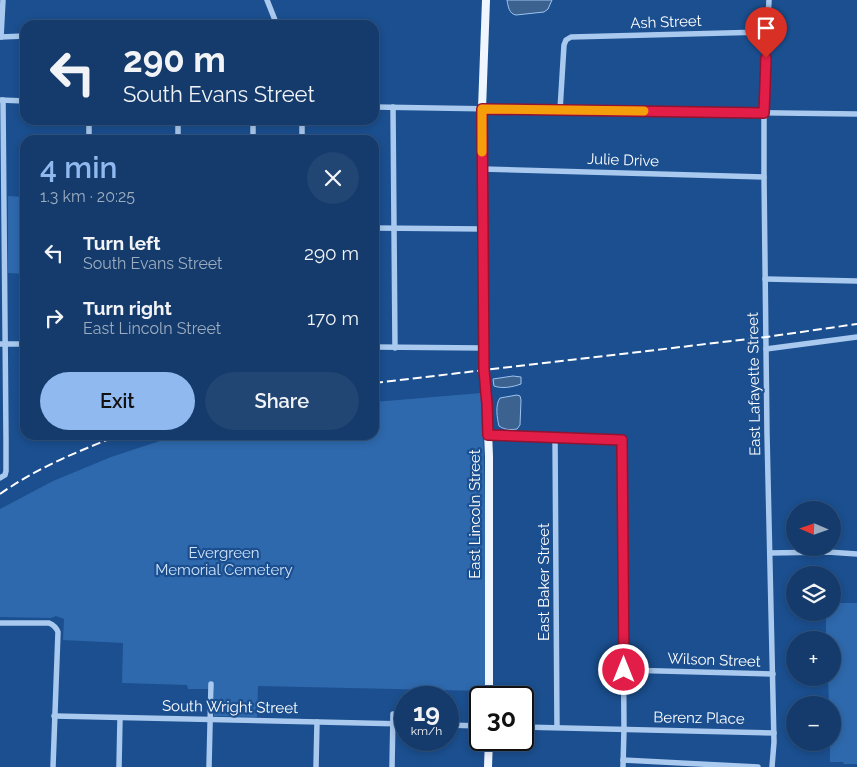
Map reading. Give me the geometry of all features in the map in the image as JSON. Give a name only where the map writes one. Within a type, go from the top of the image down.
[{"type":"main road","name":"East Lincoln Street","points":[[486,0],[482,169],[484,370],[488,435],[489,686]]},
{"type":"main road","points":[[488,751],[488,767]]},
{"type":"street","points":[[3,0],[0,36],[20,36]]},
{"type":"street","points":[[267,0],[275,20]]},
{"type":"street","name":"East Lafayette Street","points":[[769,0],[764,113],[764,177],[774,733],[772,767]]},
{"type":"street","name":"Ash Street","points":[[560,110],[564,44],[571,37],[767,32]]},
{"type":"street","points":[[2,477],[6,471],[3,429],[2,100],[20,101]]},
{"type":"street","points":[[379,107],[857,114]]},
{"type":"street","points":[[393,107],[395,348]]},
{"type":"street","name":"Julie Drive","points":[[482,169],[764,177]]},
{"type":"street","points":[[379,228],[483,229]]},
{"type":"street","points":[[765,279],[857,281]]},
{"type":"street","points":[[766,349],[857,336]]},
{"type":"street","points":[[3,344],[20,344]]},
{"type":"street","points":[[379,347],[484,348]]},
{"type":"street","points":[[488,435],[622,440],[623,764],[758,767]]},
{"type":"street","name":"East Baker Street","points":[[555,437],[557,727]]},
{"type":"street","points":[[770,553],[828,552],[857,554]]},
{"type":"street","points":[[0,623],[50,623],[55,626],[58,632],[52,767]]},
{"type":"street","name":"Wilson Street","points":[[624,670],[773,674]]},
{"type":"street","points":[[209,767],[211,684]]},
{"type":"street","points":[[392,767],[393,714]]},
{"type":"street","name":"South Wright Street","points":[[54,716],[393,724]]},
{"type":"street","points":[[119,767],[120,718]]},
{"type":"street","points":[[316,767],[317,722]]},
{"type":"street","points":[[534,727],[624,729]]},
{"type":"street","name":"Berenz Place","points":[[624,729],[774,733]]},
{"type":"green space","points":[[8,196],[20,197],[20,274],[8,273]]},
{"type":"green space","name":"Evergreen Memorial Cemetery","points":[[481,393],[485,505],[486,686],[469,686],[469,691],[459,690],[459,686],[394,686],[394,689],[258,686],[257,717],[214,716],[214,689],[188,689],[187,685],[122,683],[123,643],[63,640],[64,619],[56,616],[51,618],[0,617],[0,509],[53,481],[111,457],[163,440],[379,440],[379,402]]},
{"type":"green space","points":[[841,603],[857,603],[857,764],[830,762],[830,751],[841,751],[841,696],[829,696],[828,686],[841,686],[841,631],[826,631],[826,621],[841,621]]},
{"type":"shaded area","points":[[507,0],[552,0],[548,9],[544,12],[516,15],[510,11]]},
{"type":"shaded area","points":[[513,376],[521,377],[521,384],[508,387],[494,386],[493,379]]},
{"type":"shaded area","points":[[520,396],[521,400],[520,425],[517,429],[510,430],[499,426],[498,401],[500,398]]},
{"type":"railway","points":[[379,382],[766,337],[857,324]]},
{"type":"railway","points":[[0,494],[28,476],[107,440]]},
{"type":"slow traffic","points":[[482,152],[482,109],[644,111]]},
{"type":"route","points":[[624,670],[622,440],[488,435],[484,370],[482,109],[764,113],[766,58]]}]
